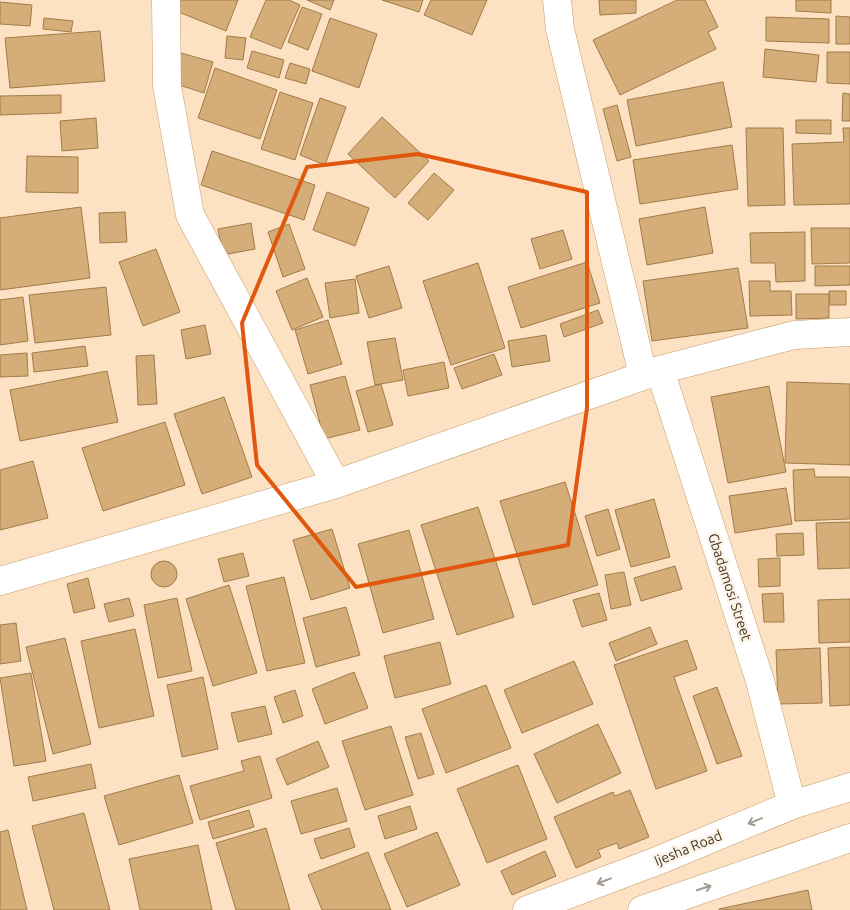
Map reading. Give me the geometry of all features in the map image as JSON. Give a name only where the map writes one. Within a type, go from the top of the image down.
[{"type":"street","points":[[166,0],[166,86],[190,215],[336,484]]},
{"type":"street","name":"Gbadamosi Street","points":[[557,0],[560,30],[651,372],[760,681],[792,805]]},
{"type":"street","points":[[0,581],[336,484],[651,372],[794,335],[850,332]]},
{"type":"street","name":"Ijesha Road","points":[[527,910],[657,861],[792,805],[850,787]]},
{"type":"street","points":[[642,910],[673,904],[850,838]]},
{"type":"highlighted area","points":[[418,154],[587,192],[587,408],[568,545],[356,587],[257,465],[242,323],[307,167]]},
{"type":"building","points":[[181,0],[238,0],[226,31],[176,11]]},
{"type":"building","points":[[266,0],[289,0],[300,5],[281,49],[250,37]]},
{"type":"building","points":[[307,0],[334,0],[330,10]]},
{"type":"building","points":[[382,0],[423,0],[419,12]]},
{"type":"building","points":[[431,0],[487,0],[472,35],[424,15]]},
{"type":"building","points":[[599,0],[636,0],[636,13],[600,15]]},
{"type":"building","points":[[677,0],[705,0],[718,27],[708,32],[716,49],[620,95],[593,40]]},
{"type":"building","points":[[796,0],[831,0],[831,13],[796,11]]},
{"type":"building","points":[[0,2],[32,5],[30,26],[0,24]]},
{"type":"building","points":[[302,7],[322,14],[308,50],[288,42]]},
{"type":"building","points":[[836,16],[850,17],[850,44],[836,44]]},
{"type":"building","points":[[766,17],[829,19],[829,43],[766,41]]},
{"type":"building","points":[[44,18],[73,21],[71,32],[43,29]]},
{"type":"building","points":[[330,18],[377,34],[359,88],[312,71]]},
{"type":"building","points":[[100,31],[105,81],[10,88],[5,38]]},
{"type":"building","points":[[227,36],[246,38],[243,60],[225,58]]},
{"type":"building","points":[[765,49],[819,55],[816,82],[763,77]]},
{"type":"building","points":[[252,51],[284,60],[279,78],[247,68]]},
{"type":"building","points":[[827,52],[850,52],[850,84],[827,83]]},
{"type":"building","points":[[181,53],[213,62],[204,93],[173,83]]},
{"type":"building","points":[[290,63],[310,69],[306,84],[285,78]]},
{"type":"building","points":[[215,68],[277,90],[260,139],[198,118]]},
{"type":"building","points":[[723,82],[732,127],[636,146],[627,100]]},
{"type":"building","points":[[280,92],[313,103],[295,160],[261,149]]},
{"type":"building","points":[[843,93],[850,94],[850,121],[842,121]]},
{"type":"building","points":[[61,95],[61,113],[0,115],[0,96]]},
{"type":"building","points":[[320,98],[346,107],[325,165],[300,155]]},
{"type":"building","points":[[617,105],[631,157],[617,161],[603,109]]},
{"type":"building","points":[[382,117],[429,161],[395,198],[348,154]]},
{"type":"building","points":[[96,118],[98,148],[62,151],[60,121]]},
{"type":"building","points":[[796,120],[831,120],[831,134],[796,133]]},
{"type":"building","points":[[746,128],[783,128],[785,205],[748,206]]},
{"type":"building","points":[[843,128],[850,128],[850,204],[794,205],[792,144],[844,142]]},
{"type":"building","points":[[732,145],[738,189],[640,204],[633,160]]},
{"type":"building","points":[[212,151],[315,185],[304,220],[201,185]]},
{"type":"building","points":[[27,156],[78,157],[78,193],[26,192]]},
{"type":"building","points":[[434,173],[454,190],[428,220],[408,203]]},
{"type":"building","points":[[327,192],[369,208],[355,246],[313,230]]},
{"type":"building","points":[[81,207],[90,278],[0,290],[0,218]]},
{"type":"building","points":[[705,207],[713,253],[647,265],[639,219]]},
{"type":"building","points":[[125,212],[127,242],[100,243],[99,213]]},
{"type":"building","points":[[251,223],[255,249],[223,255],[218,229]]},
{"type":"building","points":[[289,224],[305,269],[283,277],[268,232]]},
{"type":"building","points":[[811,228],[850,228],[850,263],[812,264]]},
{"type":"building","points":[[563,230],[572,259],[540,269],[531,239]]},
{"type":"building","points":[[805,232],[805,281],[776,282],[775,263],[751,263],[750,233]]},
{"type":"building","points":[[156,249],[180,312],[143,326],[119,262]]},
{"type":"building","points":[[587,262],[600,303],[521,328],[508,287]]},
{"type":"building","points":[[478,263],[505,348],[451,365],[423,281]]},
{"type":"building","points":[[389,266],[402,308],[369,318],[356,276]]},
{"type":"building","points":[[815,266],[850,266],[850,285],[815,286]]},
{"type":"building","points":[[738,268],[748,328],[652,341],[643,281]]},
{"type":"building","points":[[307,278],[323,317],[292,330],[276,291]]},
{"type":"building","points":[[355,279],[359,313],[330,318],[325,283]]},
{"type":"building","points":[[749,281],[770,281],[770,291],[791,291],[792,315],[750,316]]},
{"type":"building","points":[[106,287],[111,335],[35,343],[29,295]]},
{"type":"building","points":[[829,291],[846,291],[846,305],[830,305]]},
{"type":"building","points":[[796,294],[829,294],[829,318],[796,319]]},
{"type":"building","points":[[23,297],[28,341],[0,345],[0,300]]},
{"type":"building","points":[[598,310],[603,323],[564,337],[560,324]]},
{"type":"building","points":[[328,320],[342,364],[308,374],[295,330]]},
{"type":"building","points":[[205,325],[211,354],[186,359],[181,330]]},
{"type":"building","points":[[546,335],[550,361],[512,367],[508,341]]},
{"type":"building","points":[[395,338],[403,380],[375,385],[367,342]]},
{"type":"building","points":[[85,346],[88,366],[34,372],[32,353]]},
{"type":"building","points":[[27,353],[28,376],[0,377],[0,355]]},
{"type":"building","points":[[494,354],[502,375],[462,389],[454,368]]},
{"type":"building","points":[[154,355],[157,404],[138,405],[136,356]]},
{"type":"building","points":[[444,362],[449,388],[408,396],[403,370]]},
{"type":"building","points":[[107,371],[118,422],[20,441],[10,390]]},
{"type":"building","points":[[345,376],[360,430],[324,439],[310,385]]},
{"type":"building","points":[[787,382],[850,384],[850,465],[785,463]]},
{"type":"building","points":[[381,384],[393,425],[368,432],[356,391]]},
{"type":"building","points":[[769,386],[786,472],[728,483],[711,397]]},
{"type":"building","points":[[224,397],[252,477],[202,494],[174,414]]},
{"type":"building","points":[[165,422],[185,485],[103,511],[82,448]]},
{"type":"building","points":[[33,461],[48,518],[0,530],[0,470]]},
{"type":"building","points":[[814,469],[815,477],[850,477],[850,519],[795,521],[793,470]]},
{"type":"building","points":[[565,482],[598,585],[533,605],[500,501]]},
{"type":"building","points":[[786,488],[792,524],[735,533],[729,496]]},
{"type":"building","points":[[654,499],[670,557],[631,567],[615,510]]},
{"type":"building","points":[[478,507],[514,617],[457,635],[421,525]]},
{"type":"building","points":[[608,509],[620,549],[597,556],[585,516]]},
{"type":"building","points":[[850,522],[850,568],[818,569],[816,523]]},
{"type":"building","points":[[332,529],[350,588],[311,600],[293,540]]},
{"type":"building","points":[[409,530],[434,619],[383,633],[358,544]]},
{"type":"building","points":[[803,533],[804,555],[777,556],[776,534]]},
{"type":"building","points":[[243,553],[249,576],[224,582],[218,559]]},
{"type":"building","points":[[780,558],[780,586],[759,587],[758,559]]},
{"type":"building","points":[[164,561],[173,565],[177,574],[173,583],[164,587],[155,583],[151,574],[155,565]]},
{"type":"building","points":[[675,566],[682,589],[641,601],[634,578]]},
{"type":"building","points":[[624,572],[631,605],[611,609],[605,575]]},
{"type":"building","points":[[284,577],[305,663],[267,671],[246,586]]},
{"type":"building","points":[[88,578],[95,608],[74,613],[67,584]]},
{"type":"building","points":[[229,585],[257,673],[213,686],[186,599]]},
{"type":"building","points":[[599,593],[607,620],[582,627],[573,600]]},
{"type":"building","points":[[783,593],[784,622],[764,622],[762,594]]},
{"type":"building","points":[[129,598],[134,616],[109,622],[104,604]]},
{"type":"building","points":[[177,598],[192,671],[158,678],[144,605]]},
{"type":"building","points":[[850,599],[850,642],[819,643],[818,600]]},
{"type":"building","points":[[346,607],[360,655],[316,667],[303,618]]},
{"type":"building","points":[[16,623],[21,661],[0,664],[0,625]]},
{"type":"building","points":[[650,627],[657,644],[616,661],[609,643]]},
{"type":"building","points":[[135,629],[154,716],[99,728],[81,641]]},
{"type":"building","points":[[65,638],[91,744],[53,754],[26,647]]},
{"type":"building","points":[[687,640],[697,669],[674,677],[707,771],[656,789],[614,665]]},
{"type":"building","points":[[440,642],[451,684],[395,698],[384,656]]},
{"type":"building","points":[[850,647],[850,705],[830,706],[828,648]]},
{"type":"building","points":[[820,648],[822,703],[778,704],[776,650]]},
{"type":"building","points":[[574,661],[593,704],[522,733],[504,690]]},
{"type":"building","points":[[354,672],[368,708],[325,724],[312,689]]},
{"type":"building","points":[[31,673],[46,761],[14,766],[0,678]]},
{"type":"building","points":[[203,677],[218,749],[182,757],[167,685]]},
{"type":"building","points":[[486,685],[511,748],[446,773],[422,709]]},
{"type":"building","points":[[717,687],[742,756],[717,764],[693,696]]},
{"type":"building","points":[[295,690],[303,716],[283,723],[274,697]]},
{"type":"building","points":[[265,706],[272,734],[238,742],[231,713]]},
{"type":"building","points":[[598,724],[621,773],[557,803],[534,754]]},
{"type":"building","points":[[391,726],[413,795],[365,810],[342,741]]},
{"type":"building","points":[[421,733],[434,774],[418,779],[405,737]]},
{"type":"building","points":[[318,741],[329,767],[287,785],[276,759]]},
{"type":"building","points":[[260,756],[272,798],[200,820],[190,786],[244,771],[241,761]]},
{"type":"building","points":[[91,764],[96,788],[33,801],[28,777]]},
{"type":"building","points":[[518,765],[547,839],[487,863],[457,789]]},
{"type":"building","points":[[179,775],[193,823],[119,845],[104,796]]},
{"type":"building","points":[[337,788],[347,821],[301,834],[291,801]]},
{"type":"building","points":[[630,790],[649,837],[619,849],[617,843],[598,850],[601,857],[576,868],[554,817],[613,792],[615,796]]},
{"type":"building","points":[[410,806],[417,829],[385,839],[378,816]]},
{"type":"building","points":[[249,810],[254,827],[213,839],[208,822]]},
{"type":"building","points":[[84,813],[110,910],[54,910],[32,826]]},
{"type":"building","points":[[266,828],[290,910],[236,910],[216,843]]},
{"type":"building","points":[[349,828],[355,847],[321,859],[314,839]]},
{"type":"building","points":[[8,830],[27,910],[0,910],[0,832]]},
{"type":"building","points":[[437,832],[460,885],[407,907],[384,854]]},
{"type":"building","points":[[198,845],[212,910],[140,910],[129,859]]},
{"type":"building","points":[[545,851],[556,876],[512,895],[501,871]]},
{"type":"building","points":[[368,852],[391,910],[322,910],[308,875]]},
{"type":"building","points":[[808,890],[812,910],[719,910],[719,909]]}]
